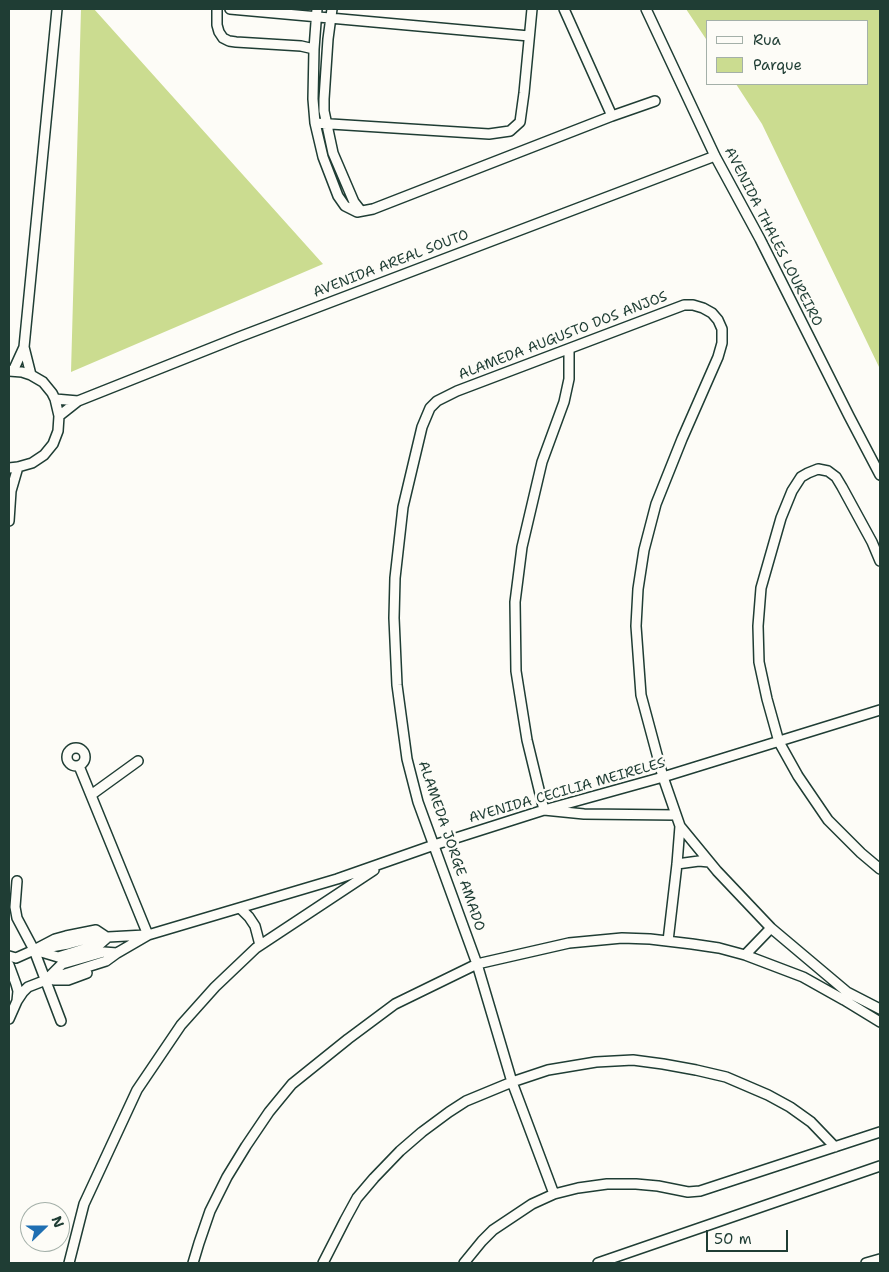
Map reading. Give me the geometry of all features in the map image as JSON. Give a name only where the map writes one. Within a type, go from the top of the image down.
[{"type":"street","points":[[31,375],[24,347],[57,9]]},
{"type":"street","points":[[217,9],[217,26],[223,38],[236,42],[301,46],[314,49]]},
{"type":"street","points":[[230,9],[331,13],[529,36]]},
{"type":"street","points":[[315,123],[489,134],[510,131],[520,122],[532,9]]},
{"type":"street","points":[[564,9],[612,116]]},
{"type":"street","name":"AVENIDA THALES LOUREIRO","points":[[646,9],[715,156],[760,239],[880,475]]},
{"type":"street","points":[[317,13],[313,99],[315,123],[323,157],[338,196],[344,206],[351,210],[361,212],[374,209],[654,101]]},
{"type":"street","points":[[331,13],[324,111],[333,152],[354,202],[361,212]]},
{"type":"street","name":"AVENIDA AREAL SOUTO","points":[[60,416],[78,401],[239,337],[715,156]]},
{"type":"street","name":"ALAMEDA AUGUSTO DOS ANJOS","points":[[430,408],[437,401],[457,391],[569,350],[668,310],[693,305],[712,313],[718,320],[722,329],[722,343],[718,357],[656,504],[644,550],[638,589],[636,626],[640,695],[663,777],[680,826],[709,862],[771,928],[848,992],[880,1009]]},
{"type":"street","points":[[9,521],[10,489],[14,468],[32,463],[44,455],[53,444],[58,431],[60,416],[55,399],[42,382],[31,375],[11,371],[24,347]]},
{"type":"street","points":[[569,350],[569,379],[564,402],[542,462],[522,546],[515,602],[516,671],[527,740],[544,810],[584,814],[676,815]]},
{"type":"street","name":"AVENIDA AREAL SOUTO","points":[[55,399],[78,401]]},
{"type":"street","name":"ALAMEDA JORGE AMADO","points":[[430,408],[422,427],[403,507],[395,578],[394,618],[397,685],[407,759],[418,802],[477,964],[512,1082],[554,1194]]},
{"type":"street","points":[[880,561],[872,542],[836,477],[828,471],[808,472],[801,477],[792,490],[781,518],[761,588],[758,626],[759,662],[779,742],[798,776],[828,820],[861,853],[880,868]]},
{"type":"street","name":"AVENIDA CECILIA MEIRELES","points":[[70,948],[96,930],[108,937],[148,935],[337,879],[434,845],[544,810],[663,777],[880,710]]},
{"type":"street","points":[[91,795],[138,761]]},
{"type":"street","points":[[79,766],[148,935]]},
{"type":"street","name":"ALAMEDA AUGUSTO DOS ANJOS","points":[[668,941],[680,826]]},
{"type":"street","points":[[677,864],[699,861],[709,862]]},
{"type":"street","points":[[69,1263],[84,1204],[137,1090],[181,1025],[215,988],[260,945],[387,862]]},
{"type":"street","points":[[17,881],[16,918],[34,950],[61,1021]]},
{"type":"street","points":[[240,908],[250,917],[255,926],[260,945]]},
{"type":"street","points":[[745,955],[771,928]]},
{"type":"street","name":"AVENIDA CECILIA MEIRELES","points":[[46,980],[78,973],[106,961],[148,935]]},
{"type":"street","name":"AVENIDA CECILIA MEIRELES","points":[[70,948],[100,944],[108,937]]},
{"type":"street","points":[[9,956],[16,958],[55,938],[70,948]]},
{"type":"street","points":[[193,1263],[210,1211],[227,1177],[269,1112],[292,1084],[348,1039],[396,1004],[477,964],[569,943],[622,938],[668,941],[719,948],[745,955],[803,977],[880,1022]]},
{"type":"street","points":[[34,950],[58,957],[70,948]]},
{"type":"street","points":[[9,1019],[23,992],[28,987],[46,980],[62,964],[70,948]]},
{"type":"street","name":"AVENIDA CECILIA MEIRELES","points":[[70,948],[117,953]]},
{"type":"street","points":[[9,965],[18,991],[18,1001]]},
{"type":"street","points":[[323,1263],[357,1198],[400,1151],[422,1132],[466,1100],[548,1070],[596,1062],[633,1060],[726,1077],[768,1095],[790,1107],[811,1122],[834,1147]]},
{"type":"street","points":[[464,1263],[493,1230],[525,1209],[554,1194],[607,1184],[636,1184],[688,1192],[700,1191],[880,1132]]},
{"type":"street","points":[[598,1263],[722,1222],[880,1166]]},
{"type":"street","points":[[866,1263],[880,1259]]},
{"type":"green space","points":[[81,9],[94,9],[323,264],[71,372]]},
{"type":"green space","points":[[686,9],[880,9],[880,369],[762,124],[737,85],[869,85],[869,20],[706,20],[706,39]]}]
